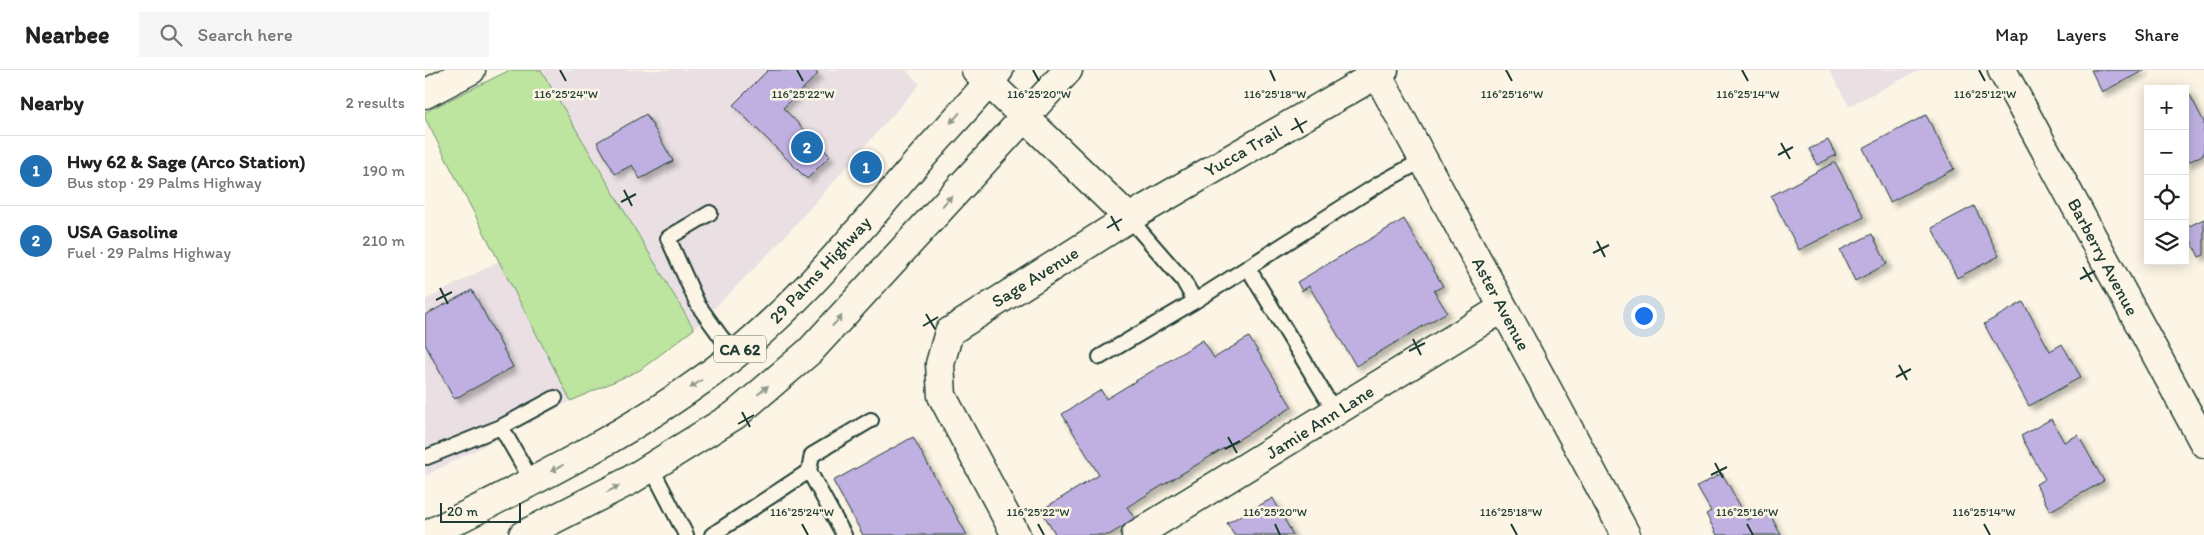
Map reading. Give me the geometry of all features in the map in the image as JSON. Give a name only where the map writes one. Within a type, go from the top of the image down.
[{"type":"street","points":[[425,94],[471,70]]},
{"type":"street","name":"CA 62","points":[[523,535],[629,481],[735,415],[810,351],[1068,70]]},
{"type":"street","name":"Barberry Avenue","points":[[2002,70],[2204,443]]},
{"type":"street","name":"Aster Avenue","points":[[1380,72],[1423,160],[1626,535]]},
{"type":"street","name":"Yucca Trail","points":[[1129,218],[1380,72]]},
{"type":"street","points":[[988,74],[1025,118],[1129,218]]},
{"type":"street","name":"29 Palms Highway","points":[[427,535],[532,481],[653,415],[734,355],[778,317],[855,235],[988,74]]},
{"type":"street","name":"Sage Avenue","points":[[1016,535],[942,396],[941,364],[949,332],[1129,218]]},
{"type":"street","name":"Jamie Ann Lane","points":[[1136,535],[1503,308]]},
{"type":"lane","points":[[1100,357],[1195,302],[1379,184],[1423,160]]},
{"type":"lane","points":[[710,213],[667,238],[698,305],[734,355]]},
{"type":"lane","points":[[1129,218],[1183,280],[1195,302]]},
{"type":"lane","points":[[1248,268],[1335,412]]},
{"type":"lane","points":[[426,456],[501,427],[555,398]]},
{"type":"lane","points":[[844,535],[809,471],[812,455],[871,420]]},
{"type":"lane","points":[[501,427],[532,481]]},
{"type":"lane","points":[[651,468],[686,535]]},
{"type":"lane","points":[[712,535],[809,471]]},
{"type":"shaded area","points":[[541,70],[906,70],[920,84],[781,241],[694,329]]},
{"type":"shaded area","points":[[1829,70],[1920,70],[1849,106]]},
{"type":"shaded area","points":[[501,260],[571,401],[425,476],[425,300]]},
{"type":"green space","points":[[510,70],[541,70],[694,329],[640,370],[571,401],[425,118],[425,112]]},
{"type":"building","points":[[768,70],[814,70],[818,74],[783,108],[830,156],[807,179],[733,105]]},
{"type":"building","points":[[2091,70],[2145,70],[2102,92]]},
{"type":"building","points":[[2189,93],[2204,122],[2204,154],[2189,162]]},
{"type":"building","points":[[646,114],[673,161],[640,179],[632,165],[615,174],[597,142]]},
{"type":"building","points":[[1926,115],[1954,169],[1890,202],[1863,148]]},
{"type":"building","points":[[1828,140],[1836,155],[1817,165],[1809,149]]},
{"type":"building","points":[[1835,162],[1864,217],[1799,250],[1771,196]]},
{"type":"building","points":[[1974,206],[1999,256],[1957,278],[1932,228]]},
{"type":"building","points":[[1404,219],[1443,286],[1434,291],[1447,312],[1356,366],[1309,286],[1302,291],[1297,282]]},
{"type":"building","points":[[2204,219],[2204,255],[2199,257],[2189,236],[2189,226]]},
{"type":"building","points":[[1872,234],[1887,264],[1855,281],[1840,250]]},
{"type":"building","points":[[472,290],[513,367],[454,399],[425,344],[425,315]]},
{"type":"building","points":[[2023,302],[2050,351],[2062,344],[2081,377],[2029,406],[1984,324]]},
{"type":"building","points":[[1249,337],[1292,407],[1127,507],[1135,519],[1109,535],[1056,535],[1041,510],[1099,475],[1062,414],[1101,390],[1106,399],[1203,340],[1214,358]]},
{"type":"building","points":[[2051,419],[2064,442],[2078,435],[2104,481],[2050,511],[2036,484],[2045,479],[2021,436]]},
{"type":"building","points":[[913,437],[967,535],[863,535],[833,481]]},
{"type":"building","points":[[1722,473],[1748,520],[1767,509],[1781,535],[1717,535],[1706,514],[1711,511],[1697,487]]},
{"type":"building","points":[[1273,498],[1293,535],[1234,535],[1227,523]]},
{"type":"place","name":"USA Gasoline","points":[[807,147]]},
{"type":"place","name":"Hwy 62 & Sage (Arco Station)","points":[[866,167]]}]
